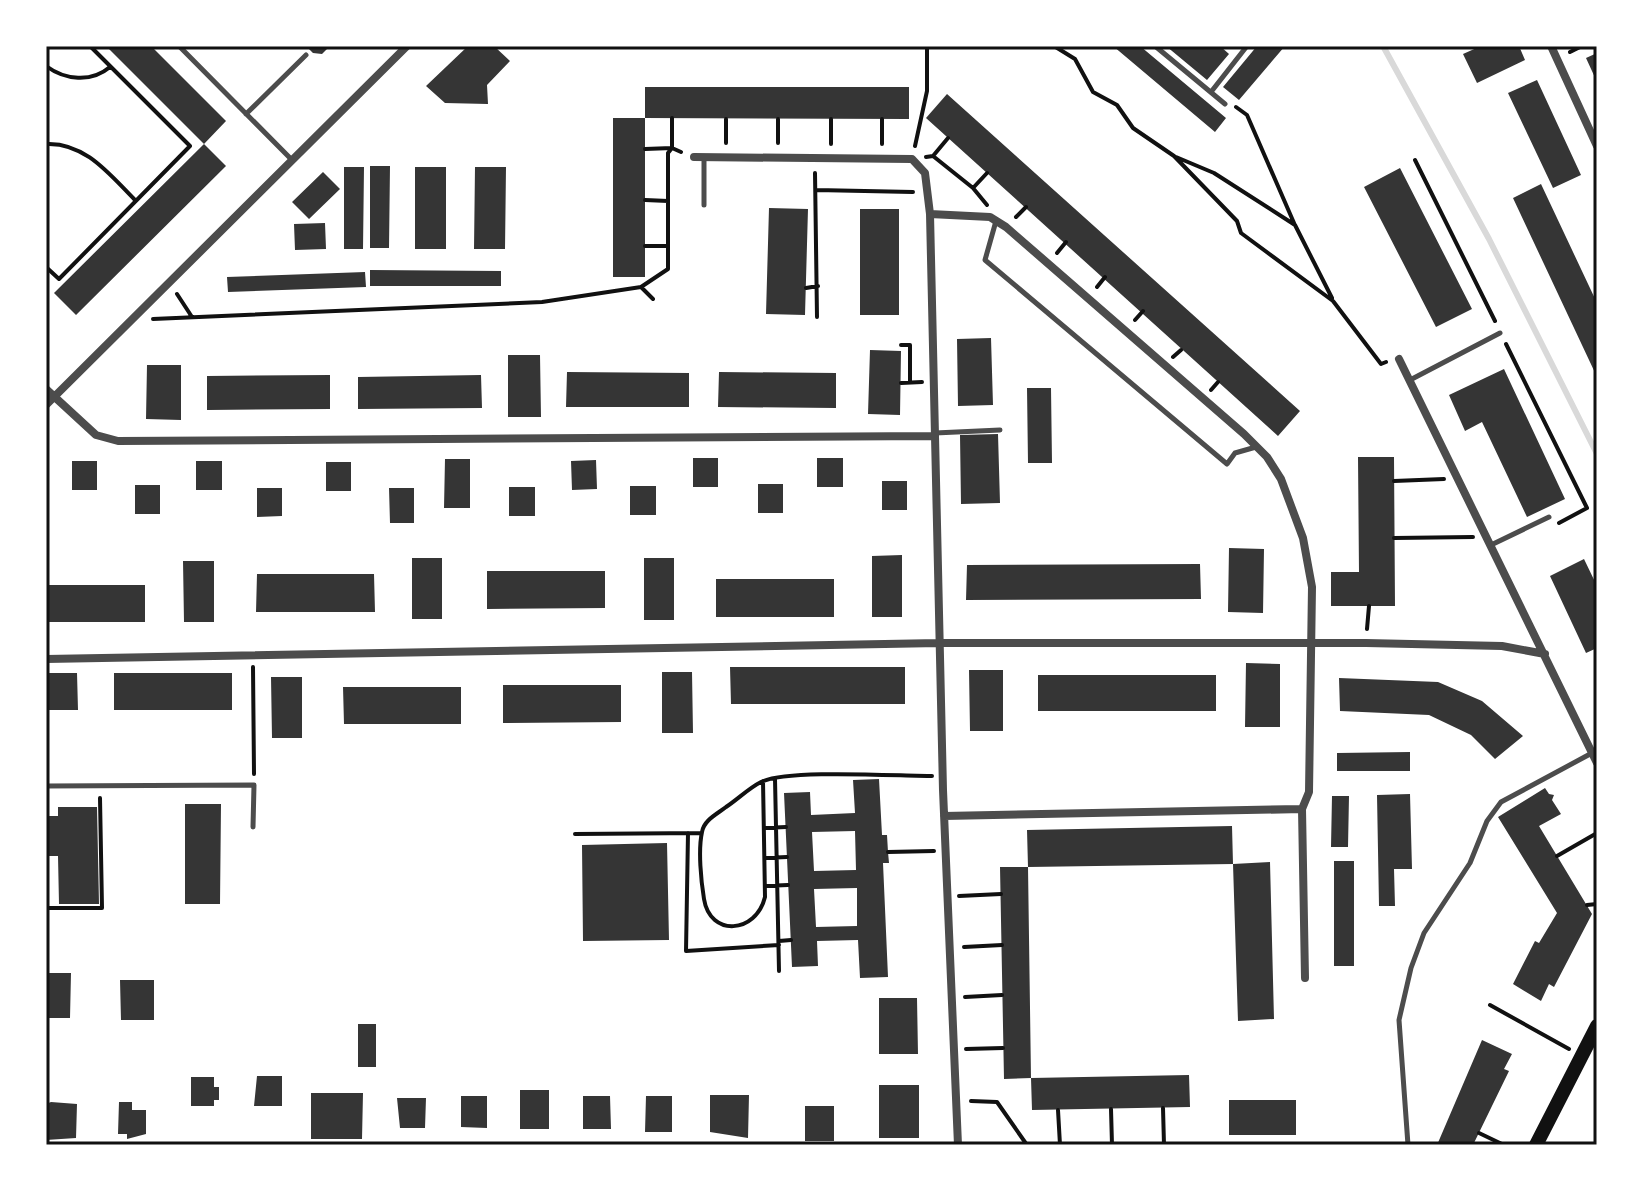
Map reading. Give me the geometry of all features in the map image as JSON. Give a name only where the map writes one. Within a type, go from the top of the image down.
[{"type":"main road","points":[[1536,1145],[1597,1026]]},
{"type":"street","points":[[49,401],[407,46]]},
{"type":"street","points":[[1551,46],[1597,146]]},
{"type":"street","points":[[699,157],[912,159],[925,173],[930,214],[945,851],[958,1145]]},
{"type":"street","points":[[930,214],[990,217],[1006,227],[1257,447],[1281,479],[1303,538],[1312,587],[1309,792],[1302,809],[1305,978]]},
{"type":"street","points":[[1399,359],[1597,763]]},
{"type":"street","points":[[46,389],[49,401],[96,435],[118,441],[934,434]]},
{"type":"street","points":[[46,659],[939,643],[1366,643],[1502,646],[1545,654]]},
{"type":"street","points":[[944,816],[1302,809]]},
{"type":"lane","points":[[179,46],[292,160]]},
{"type":"lane","points":[[1155,46],[1225,104]]},
{"type":"lane","points":[[1235,46],[1243,52]]},
{"type":"lane","points":[[1211,92],[1247,46]]},
{"type":"lane","points":[[246,114],[306,55]]},
{"type":"lane","points":[[699,157],[704,205]]},
{"type":"lane","points":[[996,221],[985,260],[1227,464],[1235,453],[1257,447]]},
{"type":"lane","points":[[1410,380],[1500,333]]},
{"type":"lane","points":[[934,434],[1000,430]]},
{"type":"lane","points":[[1489,541],[1549,517]]},
{"type":"lane","points":[[1408,1145],[1399,1020],[1411,968],[1424,933],[1470,863],[1487,821],[1501,802],[1592,753]]},
{"type":"lane","points":[[46,786],[254,785],[253,827]]},
{"type":"path","points":[[46,267],[59,279],[190,146],[90,46]]},
{"type":"path","points":[[927,46],[927,91],[912,159],[933,156],[948,138]]},
{"type":"path","points":[[1054,46],[1075,59],[1093,92],[1117,105],[1133,128],[1174,156],[1214,173],[1295,225]]},
{"type":"path","points":[[46,66],[70,77],[91,77],[111,67]]},
{"type":"path","points":[[1235,106],[1247,115],[1295,225],[1333,301],[1381,364],[1399,359]]},
{"type":"path","points":[[131,320],[542,302],[641,287],[668,269],[668,153],[672,148],[672,118]]},
{"type":"path","points":[[726,119],[726,157]]},
{"type":"path","points":[[778,119],[778,158]]},
{"type":"path","points":[[831,119],[831,158]]},
{"type":"path","points":[[882,119],[882,159]]},
{"type":"path","points":[[46,144],[77,149],[94,160],[135,200]]},
{"type":"path","points":[[645,149],[672,148],[699,157]]},
{"type":"path","points":[[933,156],[973,188],[1006,227]]},
{"type":"path","points":[[1174,156],[1237,221],[1241,233],[1333,301]]},
{"type":"path","points":[[815,158],[817,317]]},
{"type":"path","points":[[1415,160],[1587,508],[1548,528]]},
{"type":"path","points":[[973,188],[987,173]]},
{"type":"path","points":[[816,190],[929,192]]},
{"type":"path","points":[[645,200],[668,201]]},
{"type":"path","points":[[807,236],[817,233]]},
{"type":"path","points":[[645,246],[668,246]]},
{"type":"path","points":[[169,283],[192,317]]},
{"type":"path","points":[[806,288],[818,286]]},
{"type":"path","points":[[641,287],[653,299]]},
{"type":"path","points":[[901,345],[910,345],[910,383]]},
{"type":"path","points":[[901,383],[932,382]]},
{"type":"path","points":[[1394,481],[1459,479]]},
{"type":"path","points":[[1394,538],[1489,541]]},
{"type":"path","points":[[1366,643],[1369,606]]},
{"type":"path","points":[[253,656],[254,785]]},
{"type":"path","points":[[763,781],[765,886],[762,910],[747,925],[722,923],[709,914],[704,900],[701,833],[706,821],[763,781],[943,776]]},
{"type":"path","points":[[775,779],[779,971]]},
{"type":"path","points":[[46,908],[102,908],[100,786]]},
{"type":"path","points":[[764,828],[786,827]]},
{"type":"path","points":[[688,833],[686,951],[791,940]]},
{"type":"path","points":[[575,834],[701,833]]},
{"type":"path","points":[[1557,856],[1597,833]]},
{"type":"path","points":[[888,852],[945,851]]},
{"type":"path","points":[[765,858],[787,857]]},
{"type":"path","points":[[765,886],[788,885]]},
{"type":"path","points":[[947,896],[1001,894]]},
{"type":"path","points":[[1587,905],[1597,904]]},
{"type":"path","points":[[950,947],[1002,945]]},
{"type":"path","points":[[952,998],[1002,995]]},
{"type":"path","points":[[1490,1005],[1582,1055]]},
{"type":"path","points":[[954,1049],[1003,1048]]},
{"type":"path","points":[[956,1100],[997,1102],[1027,1145]]},
{"type":"path","points":[[1163,1108],[1164,1145]]},
{"type":"path","points":[[1111,1109],[1112,1145]]},
{"type":"path","points":[[1058,1110],[1060,1145]]},
{"type":"path","points":[[1479,1133],[1504,1145]]},
{"type":"building","points":[[106,46],[151,46],[226,121],[204,144]]},
{"type":"building","points":[[306,46],[330,46],[322,54],[313,53]]},
{"type":"building","points":[[468,46],[494,46],[510,61],[487,85],[488,104],[445,103],[426,86]]},
{"type":"building","points":[[1113,46],[1140,46],[1226,118],[1215,132]]},
{"type":"building","points":[[1166,46],[1220,46],[1229,54],[1207,80]]},
{"type":"building","points":[[1257,46],[1285,46],[1239,100],[1223,87]]},
{"type":"building","points":[[1481,46],[1519,46],[1525,60],[1477,83],[1463,54]]},
{"type":"building","points":[[1597,53],[1597,82],[1586,58]]},
{"type":"building","points":[[1537,80],[1581,175],[1553,188],[1508,93]]},
{"type":"building","points":[[645,87],[909,87],[909,119],[645,118]]},
{"type":"building","points":[[947,94],[1300,411],[1278,436],[926,118]]},
{"type":"building","points":[[613,118],[645,118],[645,277],[613,277]]},
{"type":"building","points":[[204,144],[226,166],[76,315],[54,293]]},
{"type":"building","points":[[370,166],[390,166],[389,248],[370,248]]},
{"type":"building","points":[[344,167],[364,167],[363,249],[344,249]]},
{"type":"building","points":[[415,167],[446,167],[446,249],[415,249]]},
{"type":"building","points":[[475,167],[506,167],[505,249],[474,249]]},
{"type":"building","points":[[1400,168],[1472,309],[1436,327],[1364,187]]},
{"type":"building","points":[[323,172],[340,189],[309,219],[292,202]]},
{"type":"building","points":[[1541,184],[1597,303],[1597,377],[1513,198]]},
{"type":"building","points":[[769,208],[808,209],[805,315],[766,314]]},
{"type":"building","points":[[860,209],[899,209],[899,315],[860,315]]},
{"type":"building","points":[[325,223],[326,249],[295,250],[294,224]]},
{"type":"building","points":[[370,270],[501,271],[501,286],[370,286]]},
{"type":"building","points":[[365,272],[366,287],[228,292],[227,277]]},
{"type":"building","points":[[991,338],[993,405],[958,406],[957,339]]},
{"type":"building","points":[[870,350],[901,351],[900,415],[868,414]]},
{"type":"building","points":[[508,355],[540,355],[541,417],[508,417]]},
{"type":"building","points":[[147,365],[181,365],[181,420],[146,419]]},
{"type":"building","points":[[1504,369],[1565,499],[1527,517],[1482,422],[1465,431],[1449,395]]},
{"type":"building","points":[[567,372],[689,373],[689,407],[566,407]]},
{"type":"building","points":[[719,372],[836,373],[836,408],[718,407]]},
{"type":"building","points":[[330,375],[330,409],[207,410],[207,376]]},
{"type":"building","points":[[481,375],[482,408],[358,409],[358,377]]},
{"type":"building","points":[[1027,388],[1051,388],[1052,463],[1028,463]]},
{"type":"building","points":[[998,434],[1000,503],[961,504],[960,435]]},
{"type":"building","points":[[1358,457],[1394,457],[1395,606],[1331,606],[1331,572],[1359,572]]},
{"type":"building","points":[[693,458],[718,458],[718,487],[693,487]]},
{"type":"building","points":[[817,458],[843,458],[843,487],[817,487]]},
{"type":"building","points":[[445,459],[470,459],[470,508],[444,508]]},
{"type":"building","points":[[596,460],[597,489],[572,490],[571,461]]},
{"type":"building","points":[[72,461],[97,461],[97,490],[72,490]]},
{"type":"building","points":[[196,461],[222,461],[222,490],[196,490]]},
{"type":"building","points":[[326,462],[351,462],[351,491],[326,491]]},
{"type":"building","points":[[882,481],[907,481],[907,510],[882,510]]},
{"type":"building","points":[[758,484],[783,484],[783,513],[758,513]]},
{"type":"building","points":[[135,485],[160,485],[160,514],[135,514]]},
{"type":"building","points":[[630,486],[656,486],[656,515],[630,515]]},
{"type":"building","points":[[509,487],[535,487],[535,516],[509,516]]},
{"type":"building","points":[[257,488],[282,488],[282,516],[257,517]]},
{"type":"building","points":[[389,488],[414,488],[414,523],[390,523]]},
{"type":"building","points":[[1229,548],[1264,549],[1263,613],[1228,612]]},
{"type":"building","points":[[902,555],[902,617],[872,617],[872,556]]},
{"type":"building","points":[[412,558],[442,558],[442,619],[412,619]]},
{"type":"building","points":[[644,558],[674,558],[674,620],[644,620]]},
{"type":"building","points":[[1584,559],[1597,586],[1597,648],[1586,653],[1550,576]]},
{"type":"building","points":[[183,561],[214,561],[214,622],[184,622]]},
{"type":"building","points":[[1200,564],[1201,599],[966,600],[967,565]]},
{"type":"building","points":[[487,571],[605,571],[605,608],[487,609]]},
{"type":"building","points":[[257,574],[374,574],[375,612],[256,612]]},
{"type":"building","points":[[716,579],[834,579],[834,617],[716,617]]},
{"type":"building","points":[[46,585],[145,585],[145,622],[46,622]]},
{"type":"building","points":[[1246,663],[1280,664],[1280,727],[1245,727]]},
{"type":"building","points":[[730,667],[905,667],[905,704],[731,704]]},
{"type":"building","points":[[969,670],[1003,670],[1003,731],[970,731]]},
{"type":"building","points":[[662,672],[692,672],[693,733],[662,733]]},
{"type":"building","points":[[46,673],[77,673],[78,710],[46,710]]},
{"type":"building","points":[[114,673],[232,673],[232,710],[114,710]]},
{"type":"building","points":[[1038,675],[1216,675],[1216,711],[1038,711]]},
{"type":"building","points":[[271,677],[302,677],[302,738],[272,738]]},
{"type":"building","points":[[1339,678],[1438,682],[1482,701],[1523,736],[1495,759],[1471,735],[1429,715],[1340,711]]},
{"type":"building","points":[[503,685],[621,685],[621,722],[503,723]]},
{"type":"building","points":[[343,687],[461,687],[461,724],[344,724]]},
{"type":"building","points":[[1410,752],[1410,771],[1337,771],[1337,753]]},
{"type":"building","points":[[879,779],[882,835],[887,835],[889,863],[883,863],[888,977],[860,978],[858,940],[817,941],[818,966],[792,967],[784,793],[810,792],[811,815],[855,813],[853,780]],"holes":[[[855,831],[856,870],[814,871],[812,832]],[[857,888],[857,926],[816,927],[814,889]]]},
{"type":"building","points":[[1545,788],[1554,795],[1552,800],[1561,814],[1539,826],[1592,914],[1554,987],[1549,984],[1541,1001],[1513,984],[1535,941],[1539,943],[1557,913],[1498,817]]},
{"type":"building","points":[[1410,794],[1412,869],[1394,869],[1395,906],[1379,906],[1377,795]]},
{"type":"building","points":[[1332,796],[1349,796],[1348,847],[1331,847]]},
{"type":"building","points":[[185,804],[221,804],[220,904],[185,904]]},
{"type":"building","points":[[58,807],[97,807],[99,904],[59,904],[58,856],[46,856],[46,816],[58,816]]},
{"type":"building","points":[[1232,826],[1233,864],[1028,867],[1027,830]]},
{"type":"building","points":[[667,843],[669,940],[583,941],[582,845]]},
{"type":"building","points":[[1334,861],[1354,861],[1354,966],[1334,966]]},
{"type":"building","points":[[1270,862],[1274,1019],[1238,1021],[1233,864]]},
{"type":"building","points":[[1000,867],[1028,867],[1031,1078],[1004,1079]]},
{"type":"building","points":[[46,973],[71,973],[70,1018],[46,1018]]},
{"type":"building","points":[[120,980],[154,980],[154,1020],[121,1020]]},
{"type":"building","points":[[879,998],[917,998],[918,1054],[879,1054]]},
{"type":"building","points":[[358,1024],[376,1024],[376,1067],[358,1067]]},
{"type":"building","points":[[1482,1040],[1512,1054],[1504,1069],[1509,1071],[1473,1145],[1437,1145]]},
{"type":"building","points":[[1189,1075],[1190,1107],[1032,1110],[1031,1078]]},
{"type":"building","points":[[257,1076],[282,1076],[282,1106],[254,1106]]},
{"type":"building","points":[[191,1077],[214,1077],[214,1087],[219,1087],[219,1100],[214,1100],[214,1106],[191,1106]]},
{"type":"building","points":[[879,1085],[919,1085],[919,1138],[879,1138]]},
{"type":"building","points":[[520,1090],[549,1090],[549,1129],[520,1129]]},
{"type":"building","points":[[311,1093],[363,1093],[362,1139],[311,1139]]},
{"type":"building","points":[[710,1095],[749,1095],[748,1138],[710,1132]]},
{"type":"building","points":[[461,1096],[487,1096],[487,1128],[461,1127]]},
{"type":"building","points":[[583,1096],[610,1096],[611,1129],[583,1129]]},
{"type":"building","points":[[646,1096],[672,1096],[672,1132],[645,1132]]},
{"type":"building","points":[[397,1098],[426,1098],[425,1128],[400,1128]]},
{"type":"building","points":[[1229,1100],[1296,1100],[1296,1135],[1229,1135]]},
{"type":"building","points":[[119,1102],[132,1102],[132,1110],[146,1110],[146,1134],[127,1139],[127,1134],[118,1134]]},
{"type":"building","points":[[46,1104],[77,1104],[76,1138],[46,1140]]},
{"type":"building","points":[[805,1106],[834,1106],[834,1141],[805,1141]]},
{"type":"waterway","points":[[1383,46],[1489,239],[1597,454]]}]
